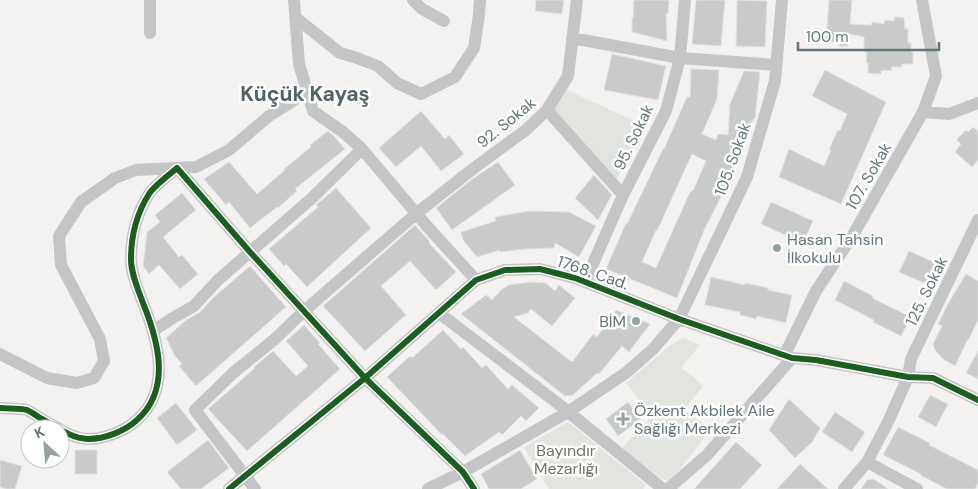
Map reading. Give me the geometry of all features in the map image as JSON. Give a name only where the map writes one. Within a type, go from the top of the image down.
[{"type":"street","points":[[150,0],[150,33]]},
{"type":"street","points":[[294,0],[299,64],[313,111],[343,132],[362,149],[418,213],[426,225],[476,280]]},
{"type":"street","points":[[413,0],[422,9],[444,21]]},
{"type":"street","points":[[296,18],[340,54],[378,66],[397,84],[420,94],[455,77],[474,48],[480,0]]},
{"type":"street","name":"92. Sokak","points":[[245,476],[195,410],[233,373],[275,339],[304,311],[418,213],[474,168],[526,130],[548,110],[568,76],[577,0]]},
{"type":"street","name":"95. Sokak","points":[[585,282],[623,195],[666,111],[680,58],[685,0]]},
{"type":"street","name":"105. Sokak","points":[[428,489],[463,472],[568,412],[627,372],[653,349],[679,319],[747,177],[775,81],[782,0]]},
{"type":"street","name":"107. Sokak","points":[[668,489],[707,455],[788,357],[816,291],[853,235],[923,112],[936,76],[922,0]]},
{"type":"street","points":[[572,38],[680,58],[776,65]]},
{"type":"street","points":[[0,354],[48,378],[76,383],[94,378],[104,361],[100,339],[61,265],[59,236],[81,202],[115,178],[136,170],[196,167],[228,150],[269,116],[307,92]]},
{"type":"street","points":[[923,112],[949,114],[978,103]]},
{"type":"street","points":[[548,110],[623,195]]},
{"type":"street","points":[[153,330],[194,306],[218,280],[312,198],[362,149]]},
{"type":"street","points":[[177,168],[250,252],[365,378],[463,472],[474,489]]},
{"type":"street","points":[[0,408],[28,410],[73,436],[88,439],[106,436],[127,428],[146,411],[157,388],[160,371],[153,330],[134,280],[130,261],[132,236],[138,216],[150,192],[177,168]]},
{"type":"street","name":"125. Sokak","points":[[844,489],[867,462],[888,422],[908,377],[911,359],[978,220]]},
{"type":"street","name":"1768. Cad.","points":[[230,489],[365,378],[476,280],[506,270],[540,269],[585,282],[679,319],[788,357],[816,360],[908,377],[933,378],[978,400]]},
{"type":"street","points":[[439,313],[568,412],[663,489]]},
{"type":"street","points":[[867,462],[917,489]]},
{"type":"street","points":[[245,476],[255,489]]},
{"type":"green space","points":[[567,90],[645,126],[617,179],[554,109]]},
{"type":"green space","points":[[683,338],[700,345],[681,368],[703,386],[684,410],[711,429],[673,478],[667,481],[621,449],[648,421],[650,413],[626,383],[671,345]]},
{"type":"green space","name":"Bayındır Mezarlığı","points":[[568,422],[646,485],[643,489],[549,489],[524,447]]},
{"type":"building","points":[[536,0],[564,0],[562,14],[535,11]]},
{"type":"building","points":[[634,0],[669,0],[668,14],[666,14],[667,41],[632,32]]},
{"type":"building","points":[[696,0],[725,0],[721,46],[692,44]]},
{"type":"building","points":[[737,0],[767,1],[765,47],[736,46]]},
{"type":"building","points":[[829,0],[852,0],[850,24],[871,25],[872,22],[884,24],[885,20],[894,21],[895,17],[904,18],[905,29],[908,29],[908,43],[911,43],[911,52],[913,52],[913,64],[891,67],[892,70],[881,71],[881,74],[868,73],[868,63],[866,63],[867,52],[864,52],[864,37],[849,34],[848,46],[839,46],[840,42],[826,41]]},
{"type":"building","points":[[612,54],[666,66],[658,100],[604,90]]},
{"type":"building","points":[[691,69],[719,70],[717,99],[702,134],[716,140],[718,134],[728,135],[730,104],[744,71],[760,72],[755,119],[705,228],[677,298],[606,269],[626,223],[664,149],[687,97],[690,97]],"holes":[[[692,154],[706,161],[656,268],[642,262]]]},
{"type":"building","points":[[825,70],[886,102],[841,204],[779,177],[789,149],[824,166],[831,150],[829,149],[838,130],[840,131],[847,114],[812,96]]},
{"type":"building","points":[[421,111],[445,139],[449,135],[464,154],[441,171],[421,146],[396,167],[379,148]]},
{"type":"building","points":[[973,127],[978,131],[978,160],[972,167],[955,152],[961,144],[956,140],[966,130],[968,132]]},
{"type":"building","points":[[328,131],[345,149],[295,189],[297,191],[278,208],[250,228],[229,202],[226,205],[204,179],[229,162],[257,194]]},
{"type":"building","points":[[498,162],[515,185],[452,230],[436,208],[471,180]]},
{"type":"building","points":[[594,175],[612,195],[598,220],[575,198]]},
{"type":"building","points":[[336,188],[371,228],[307,287],[269,249],[318,207],[316,205]]},
{"type":"building","points":[[182,193],[196,210],[163,237],[179,257],[182,255],[198,274],[180,289],[159,265],[149,274],[143,266],[147,232],[160,222],[155,215]]},
{"type":"building","points":[[771,202],[813,221],[803,243],[761,224]]},
{"type":"building","points":[[530,211],[569,212],[596,226],[579,257],[555,243],[554,248],[500,252],[500,250],[477,257],[463,240],[461,232],[496,221],[495,217]]},
{"type":"building","points":[[415,225],[456,272],[436,290],[410,261],[381,286],[406,315],[365,351],[323,306]]},
{"type":"building","points":[[909,251],[938,264],[929,285],[899,272]]},
{"type":"building","points":[[250,266],[286,307],[196,386],[179,366],[182,364],[175,356],[166,338],[185,321],[200,312],[214,297]]},
{"type":"building","points":[[966,274],[978,281],[978,320],[955,366],[943,359],[935,350],[933,344],[942,326],[938,324]]},
{"type":"building","points":[[711,277],[768,288],[768,290],[792,295],[786,323],[757,316],[756,319],[740,315],[740,312],[705,305]]},
{"type":"building","points":[[844,281],[873,296],[872,298],[911,317],[901,336],[835,300]]},
{"type":"building","points":[[531,282],[546,283],[555,291],[559,285],[575,298],[552,326],[531,309],[528,313],[514,317],[572,362],[593,334],[597,337],[616,310],[650,324],[629,352],[622,346],[599,374],[597,373],[573,395],[565,396],[461,314],[486,295],[492,300],[502,289],[509,285]]},
{"type":"building","points":[[304,325],[340,369],[247,451],[208,409],[273,351],[296,376],[308,366],[286,341]]},
{"type":"building","points":[[443,330],[461,349],[463,347],[482,368],[486,365],[508,389],[512,385],[539,408],[526,421],[521,416],[502,435],[499,432],[465,456],[442,435],[387,377],[410,356],[412,358]]},
{"type":"building","points":[[978,351],[978,379],[966,373]]},
{"type":"building","points":[[930,395],[948,404],[936,427],[918,417]]},
{"type":"building","points":[[789,399],[820,428],[813,441],[795,458],[769,430]]},
{"type":"building","name":"Özkent Akbilek Aile Sağlığı Merkezi","points":[[628,402],[641,419],[618,436],[606,419]]},
{"type":"building","points":[[176,403],[197,430],[177,445],[157,418]]},
{"type":"building","points":[[835,412],[865,432],[852,452],[822,432]]},
{"type":"building","points":[[898,427],[978,470],[978,483],[975,489],[947,489],[883,455]]},
{"type":"building","points":[[208,440],[229,468],[201,489],[181,489],[167,472]]},
{"type":"building","points":[[736,442],[762,465],[740,489],[694,489]]},
{"type":"building","points":[[75,450],[97,450],[97,474],[75,474]]},
{"type":"building","points":[[520,450],[537,479],[521,489],[489,489],[481,474]]},
{"type":"building","points":[[0,460],[20,465],[21,469],[15,489],[0,487]]},
{"type":"building","points":[[800,464],[828,489],[777,489]]},
{"type":"building","points":[[874,479],[888,489],[861,489],[867,480]]},
{"type":"cycle path","points":[[0,408],[27,410],[69,434],[88,439],[101,438],[121,431],[137,420],[148,408],[155,394],[159,364],[153,333],[132,270],[132,242],[138,217],[149,194],[177,168],[250,252],[365,378],[463,472],[474,489]]},
{"type":"cycle path","points":[[229,489],[365,378],[476,280],[505,270],[540,269],[575,278],[679,319],[792,358],[816,360],[908,377],[933,378],[978,400]]},
{"type":"place","name":"Hasan Tahsin İlkokulu","points":[[777,248]]},
{"type":"place","name":"BİM","points":[[636,321]]},
{"type":"place","name":"Özkent Akbilek Aile Sağlığı Merkezi","points":[[623,419]]},
{"type":"district","name":"Küçük Kayaş","points":[[305,94]]}]
